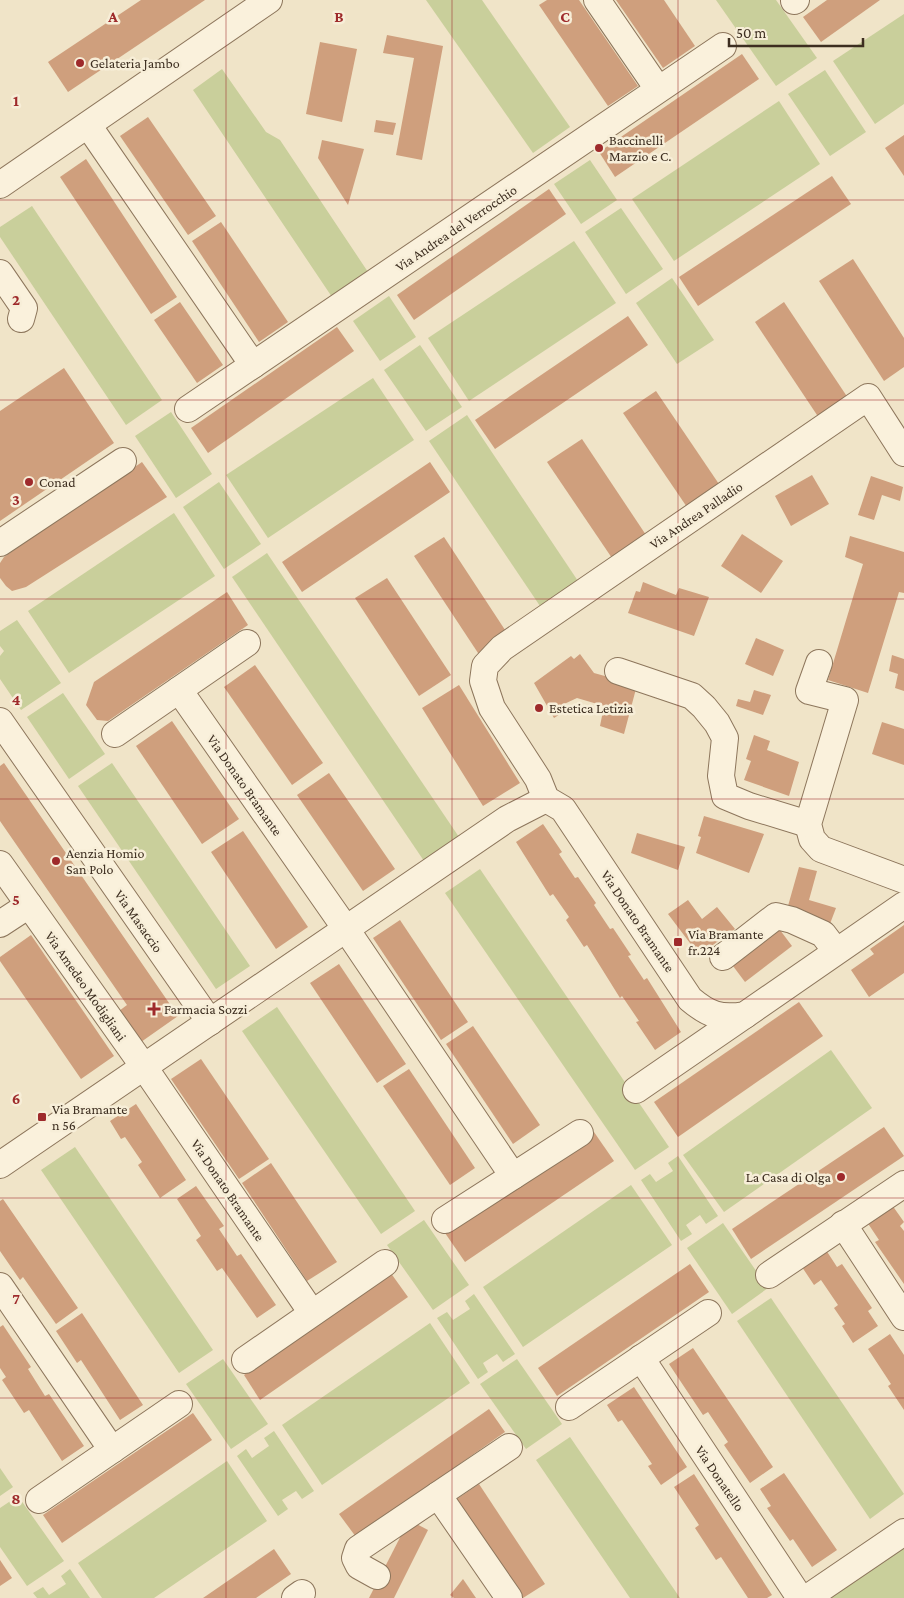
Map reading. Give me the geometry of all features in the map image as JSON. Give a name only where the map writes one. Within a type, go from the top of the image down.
[{"type":"street","points":[[0,185],[269,0]]},
{"type":"street","points":[[597,0],[658,89]]},
{"type":"street","name":"Via Andrea del Verrocchio","points":[[188,409],[723,46]]},
{"type":"street","points":[[88,125],[253,366]]},
{"type":"street","points":[[0,273],[24,308],[21,320]]},
{"type":"street","name":"Via Andrea Palladio","points":[[546,799],[538,779],[492,708],[483,681],[485,666],[502,648],[868,397],[904,453]]},
{"type":"street","points":[[0,544],[123,460]]},
{"type":"street","points":[[115,734],[246,643]]},
{"type":"street","points":[[819,663],[809,691],[845,700],[808,824],[812,839],[821,849],[904,880]]},
{"type":"street","points":[[618,671],[692,696],[704,707],[725,738],[721,776],[724,796],[749,806],[808,824]]},
{"type":"street","name":"Via Donato Bramante","points":[[179,690],[346,929],[513,1176]]},
{"type":"street","name":"Via Masaccio","points":[[0,721],[210,1022]]},
{"type":"street","points":[[0,1165],[507,819],[546,799]]},
{"type":"street","name":"Via Donato Bramante","points":[[546,799],[563,809],[690,999],[703,1010],[715,1015],[730,1017],[745,1015]]},
{"type":"street","name":"Via Amedeo Modigliani","points":[[0,864],[144,1067]]},
{"type":"street","points":[[0,924],[29,905]]},
{"type":"street","points":[[636,1090],[904,905]]},
{"type":"street","points":[[723,958],[776,916],[792,920],[823,934],[836,951]]},
{"type":"street","name":"Via Donato Bramante","points":[[144,1067],[312,1313]]},
{"type":"street","points":[[445,1220],[580,1133]]},
{"type":"street","points":[[769,1275],[904,1184]]},
{"type":"street","points":[[844,1224],[904,1317]]},
{"type":"street","points":[[245,1360],[385,1263]]},
{"type":"street","points":[[0,1286],[112,1450]]},
{"type":"street","points":[[569,1407],[708,1313]]},
{"type":"street","name":"Via Donatello","points":[[641,1358],[800,1598]]},
{"type":"street","points":[[39,1500],[179,1404]]},
{"type":"street","points":[[377,1576],[359,1566],[355,1558],[358,1549],[509,1447]]},
{"type":"street","points":[[438,1495],[509,1598]]},
{"type":"street","points":[[807,1598],[904,1532]]},
{"type":"green space","points":[[426,0],[482,0],[570,127],[533,153]]},
{"type":"green space","points":[[716,0],[776,0],[817,58],[776,86]]},
{"type":"green space","points":[[904,14],[904,104],[875,124],[833,61]]},
{"type":"green space","points":[[222,69],[266,132],[280,140],[370,275],[334,300],[193,90]]},
{"type":"green space","points":[[825,70],[866,132],[830,156],[788,94]]},
{"type":"green space","points":[[779,101],[820,164],[674,261],[632,199]]},
{"type":"green space","points":[[590,160],[617,200],[581,224],[554,184]]},
{"type":"green space","points":[[32,206],[162,400],[126,425],[0,237],[0,227]]},
{"type":"green space","points":[[621,208],[663,269],[626,294],[585,232]]},
{"type":"green space","points":[[574,241],[616,303],[469,401],[428,338]]},
{"type":"green space","points":[[672,278],[714,340],[677,364],[636,303]]},
{"type":"green space","points":[[389,296],[416,337],[380,361],[353,321]]},
{"type":"green space","points":[[420,345],[462,407],[426,431],[384,370]]},
{"type":"green space","points":[[373,378],[414,440],[268,538],[226,475]]},
{"type":"green space","points":[[171,412],[212,474],[176,498],[135,436]]},
{"type":"green space","points":[[467,415],[580,584],[542,609],[429,441]]},
{"type":"green space","points":[[219,482],[261,544],[224,569],[183,507]]},
{"type":"green space","points":[[174,513],[215,576],[69,673],[28,611]]},
{"type":"green space","points":[[267,553],[459,837],[424,861],[232,577]]},
{"type":"green space","points":[[17,620],[61,683],[21,710],[0,679],[0,656],[4,651],[0,646],[0,631]]},
{"type":"green space","points":[[63,693],[105,754],[69,779],[27,717]]},
{"type":"green space","points":[[112,763],[250,966],[216,989],[78,786]]},
{"type":"green space","points":[[480,869],[669,1147],[635,1170],[445,893]]},
{"type":"green space","points":[[277,1007],[415,1211],[381,1234],[242,1031]]},
{"type":"green space","points":[[831,1050],[872,1108],[724,1212],[683,1155]]},
{"type":"green space","points":[[75,1147],[213,1350],[179,1373],[41,1170]]},
{"type":"green space","points":[[678,1156],[718,1216],[706,1224],[700,1215],[686,1225],[692,1234],[681,1241],[641,1180],[650,1174],[656,1182],[673,1171],[668,1163]]},
{"type":"green space","points":[[631,1185],[672,1245],[523,1347],[483,1287]]},
{"type":"green space","points":[[424,1220],[469,1285],[433,1310],[387,1245]]},
{"type":"green space","points":[[723,1223],[768,1288],[732,1314],[687,1248]]},
{"type":"green space","points":[[474,1294],[515,1354],[503,1362],[497,1354],[483,1363],[488,1372],[478,1379],[437,1318],[447,1312],[453,1320],[470,1309],[465,1301]]},
{"type":"green space","points":[[771,1298],[904,1494],[870,1519],[737,1321]]},
{"type":"green space","points":[[430,1323],[470,1383],[322,1485],[282,1425]]},
{"type":"green space","points":[[223,1359],[268,1424],[231,1449],[186,1384]]},
{"type":"green space","points":[[517,1359],[562,1424],[526,1449],[480,1384]]},
{"type":"green space","points":[[274,1431],[314,1491],[302,1499],[296,1491],[282,1500],[288,1509],[278,1516],[237,1456],[246,1449],[252,1458],[269,1446],[264,1438]]},
{"type":"green space","points":[[570,1437],[680,1598],[630,1598],[536,1460]]},
{"type":"green space","points":[[227,1461],[267,1521],[154,1598],[102,1598],[78,1563]]},
{"type":"green space","points":[[0,1468],[13,1487],[0,1496]]},
{"type":"green space","points":[[18,1496],[64,1561],[27,1586],[0,1547],[0,1508]]},
{"type":"green space","points":[[904,1546],[904,1598],[828,1598]]},
{"type":"green space","points":[[70,1569],[90,1598],[37,1598],[33,1593],[43,1587],[49,1595],[66,1584],[61,1576]]},
{"type":"building","points":[[141,0],[205,0],[68,92],[48,62]]},
{"type":"building","points":[[547,0],[579,0],[638,86],[608,106],[539,5]]},
{"type":"building","points":[[616,0],[664,0],[695,46],[663,68]]},
{"type":"building","points":[[827,0],[880,0],[821,42],[803,17]]},
{"type":"building","points":[[387,35],[443,46],[422,160],[396,155],[414,58],[383,53]]},
{"type":"building","points":[[320,42],[357,49],[342,122],[306,114]]},
{"type":"building","points":[[742,54],[759,79],[615,177],[599,152]]},
{"type":"building","points":[[148,117],[216,216],[188,235],[120,136]]},
{"type":"building","points":[[376,120],[396,123],[393,135],[374,132]]},
{"type":"building","points":[[904,135],[904,176],[885,148]]},
{"type":"building","points":[[322,140],[364,149],[348,205],[318,158]]},
{"type":"building","points":[[86,159],[177,297],[151,314],[60,177]]},
{"type":"building","points":[[832,176],[851,204],[698,306],[679,277]]},
{"type":"building","points":[[549,189],[566,214],[414,320],[397,295]]},
{"type":"building","points":[[221,222],[288,322],[259,342],[192,241]]},
{"type":"building","points":[[853,259],[904,338],[904,367],[884,381],[819,281]]},
{"type":"building","points":[[180,302],[223,365],[197,383],[154,320]]},
{"type":"building","points":[[784,302],[850,401],[821,421],[755,322]]},
{"type":"building","points":[[628,316],[648,345],[495,449],[475,420]]},
{"type":"building","points":[[337,327],[354,351],[208,453],[191,428]]},
{"type":"building","name":"Conad","points":[[64,368],[114,443],[0,521],[0,411]]},
{"type":"building","points":[[656,391],[723,490],[691,513],[623,413]]},
{"type":"building","points":[[582,439],[650,541],[616,564],[547,462]]},
{"type":"building","points":[[142,462],[167,497],[26,587],[12,591],[6,586],[0,578],[0,563],[4,557]]},
{"type":"building","points":[[430,462],[450,492],[302,592],[282,562]]},
{"type":"building","points":[[812,475],[829,504],[791,526],[775,496]]},
{"type":"building","points":[[871,476],[903,487],[900,501],[882,495],[874,520],[858,515]]},
{"type":"building","points":[[742,534],[783,561],[761,593],[721,566]]},
{"type":"building","points":[[850,536],[904,552],[904,593],[899,592],[868,693],[828,680],[863,564],[845,557]]},
{"type":"building","points":[[444,537],[509,636],[480,656],[414,556]]},
{"type":"building","points":[[387,578],[451,675],[419,696],[355,598]]},
{"type":"building","points":[[643,582],[676,595],[679,588],[709,597],[694,636],[628,613],[636,591],[640,592]]},
{"type":"building","points":[[227,592],[248,625],[108,721],[97,720],[86,705],[94,682]]},
{"type":"building","points":[[756,638],[784,650],[773,676],[745,664]]},
{"type":"building","points":[[580,654],[594,673],[637,685],[624,734],[600,726],[604,706],[577,698],[562,705],[565,711],[554,718],[534,683],[571,656],[574,659]]},
{"type":"building","points":[[892,655],[904,659],[904,691],[895,688],[898,674],[889,671]]},
{"type":"building","points":[[255,665],[323,763],[292,785],[224,687]]},
{"type":"building","points":[[459,685],[520,783],[483,806],[422,708]]},
{"type":"building","points":[[754,690],[771,695],[763,715],[736,706],[738,699],[750,702]]},
{"type":"building","points":[[172,721],[239,819],[202,844],[136,746]]},
{"type":"building","points":[[882,722],[904,729],[904,765],[872,754]]},
{"type":"building","points":[[754,735],[770,741],[767,750],[799,762],[789,796],[744,780],[751,761],[746,759]]},
{"type":"building","points":[[4,763],[178,1016],[141,1042],[119,1011],[127,1005],[0,821],[0,766]]},
{"type":"building","points":[[329,773],[395,869],[363,891],[297,795]]},
{"type":"building","points":[[704,816],[764,834],[749,873],[696,853],[701,837],[698,836]]},
{"type":"building","points":[[543,824],[562,852],[559,854],[575,878],[578,877],[596,903],[594,905],[610,929],[613,928],[631,955],[628,956],[644,980],[647,978],[681,1032],[655,1050],[636,1022],[639,1021],[622,996],[620,998],[587,945],[584,947],[566,920],[569,917],[553,894],[550,896],[516,842]]},
{"type":"building","points":[[243,831],[308,927],[276,949],[211,852]]},
{"type":"building","points":[[637,833],[685,847],[678,870],[631,853]]},
{"type":"building","points":[[799,867],[817,871],[809,900],[836,908],[828,929],[786,913]]},
{"type":"building","points":[[688,900],[702,919],[717,907],[735,929],[699,955],[668,914]]},
{"type":"building","points":[[400,920],[468,1022],[441,1040],[373,938]]},
{"type":"building","points":[[904,925],[904,973],[869,997],[851,970],[874,954],[870,949]]},
{"type":"building","points":[[777,926],[792,946],[745,982],[730,962]]},
{"type":"building","points":[[31,935],[114,1056],[81,1079],[0,961],[0,957]]},
{"type":"building","points":[[339,964],[406,1064],[377,1083],[310,983]]},
{"type":"building","points":[[799,1002],[823,1036],[678,1137],[654,1102]]},
{"type":"building","points":[[473,1026],[540,1125],[513,1144],[446,1044]]},
{"type":"building","points":[[201,1059],[269,1159],[239,1179],[171,1079]]},
{"type":"building","points":[[409,1069],[475,1168],[450,1185],[383,1086]]},
{"type":"building","points":[[136,1104],[186,1180],[160,1198],[138,1165],[142,1162],[125,1137],[121,1139],[110,1121]]},
{"type":"building","points":[[884,1127],[904,1156],[751,1259],[732,1229]]},
{"type":"building","points":[[594,1132],[614,1161],[465,1262],[445,1233]]},
{"type":"building","points":[[271,1163],[337,1262],[307,1281],[242,1183]]},
{"type":"building","points":[[196,1186],[224,1226],[219,1229],[237,1256],[241,1254],[276,1305],[257,1318],[222,1268],[217,1271],[196,1240],[201,1236],[177,1199]]},
{"type":"building","points":[[3,1199],[78,1308],[56,1324],[23,1277],[20,1280],[0,1251],[0,1201]]},
{"type":"building","points":[[892,1205],[904,1222],[900,1226],[904,1231],[904,1284],[875,1242],[879,1240],[867,1222]]},
{"type":"building","points":[[826,1250],[837,1267],[842,1264],[872,1308],[868,1311],[878,1326],[853,1343],[842,1326],[845,1324],[834,1308],[838,1305],[821,1280],[814,1285],[802,1267]]},
{"type":"building","points":[[690,1264],[709,1292],[557,1396],[538,1368]]},
{"type":"building","points":[[390,1272],[408,1297],[260,1400],[244,1375]]},
{"type":"building","points":[[82,1313],[143,1405],[120,1420],[81,1360],[77,1363],[56,1331]]},
{"type":"building","points":[[3,1325],[31,1367],[28,1369],[45,1396],[49,1394],[84,1446],[62,1461],[29,1410],[24,1413],[2,1380],[6,1377],[0,1368],[0,1327]]},
{"type":"building","points":[[890,1334],[904,1355],[904,1410],[888,1386],[891,1384],[868,1349]]},
{"type":"building","points":[[693,1348],[773,1467],[750,1483],[724,1445],[728,1442],[708,1412],[703,1415],[669,1364]]},
{"type":"building","points":[[634,1387],[687,1467],[661,1485],[648,1466],[652,1464],[622,1420],[618,1422],[607,1405]]},
{"type":"building","points":[[489,1409],[505,1432],[356,1537],[339,1514]]},
{"type":"building","points":[[193,1413],[212,1440],[62,1543],[43,1515]]},
{"type":"building","points":[[784,1473],[837,1550],[812,1567],[793,1539],[790,1541],[767,1508],[771,1506],[760,1489]]},
{"type":"building","points":[[694,1474],[772,1595],[767,1598],[748,1598],[721,1557],[716,1560],[695,1528],[699,1525],[674,1487]]},
{"type":"building","points":[[479,1484],[545,1584],[523,1598],[514,1598],[451,1503]]},
{"type":"building","points":[[409,1520],[428,1530],[394,1598],[369,1598]]},
{"type":"building","points":[[274,1549],[291,1574],[256,1598],[203,1598]]},
{"type":"building","points":[[0,1560],[12,1578],[0,1586]]},
{"type":"building","points":[[463,1579],[476,1598],[454,1598],[450,1595]]},
{"type":"place","name":"Gelateria Jambo","points":[[80,63]]},
{"type":"place","name":"Baccinelli Marzio e C.","points":[[599,148]]},
{"type":"place","name":"Conad","points":[[29,482]]},
{"type":"place","name":"Estetica Letizia","points":[[539,708]]},
{"type":"place","name":"Aenzia Homio San Polo","points":[[56,861]]},
{"type":"place","name":"Via Bramante fr.224","points":[[678,942]]},
{"type":"place","name":"Farmacia Sozzi","points":[[154,1009]]},
{"type":"place","name":"Via Bramante n 56","points":[[42,1117]]},
{"type":"place","name":"La Casa di Olga","points":[[841,1177]]}]
